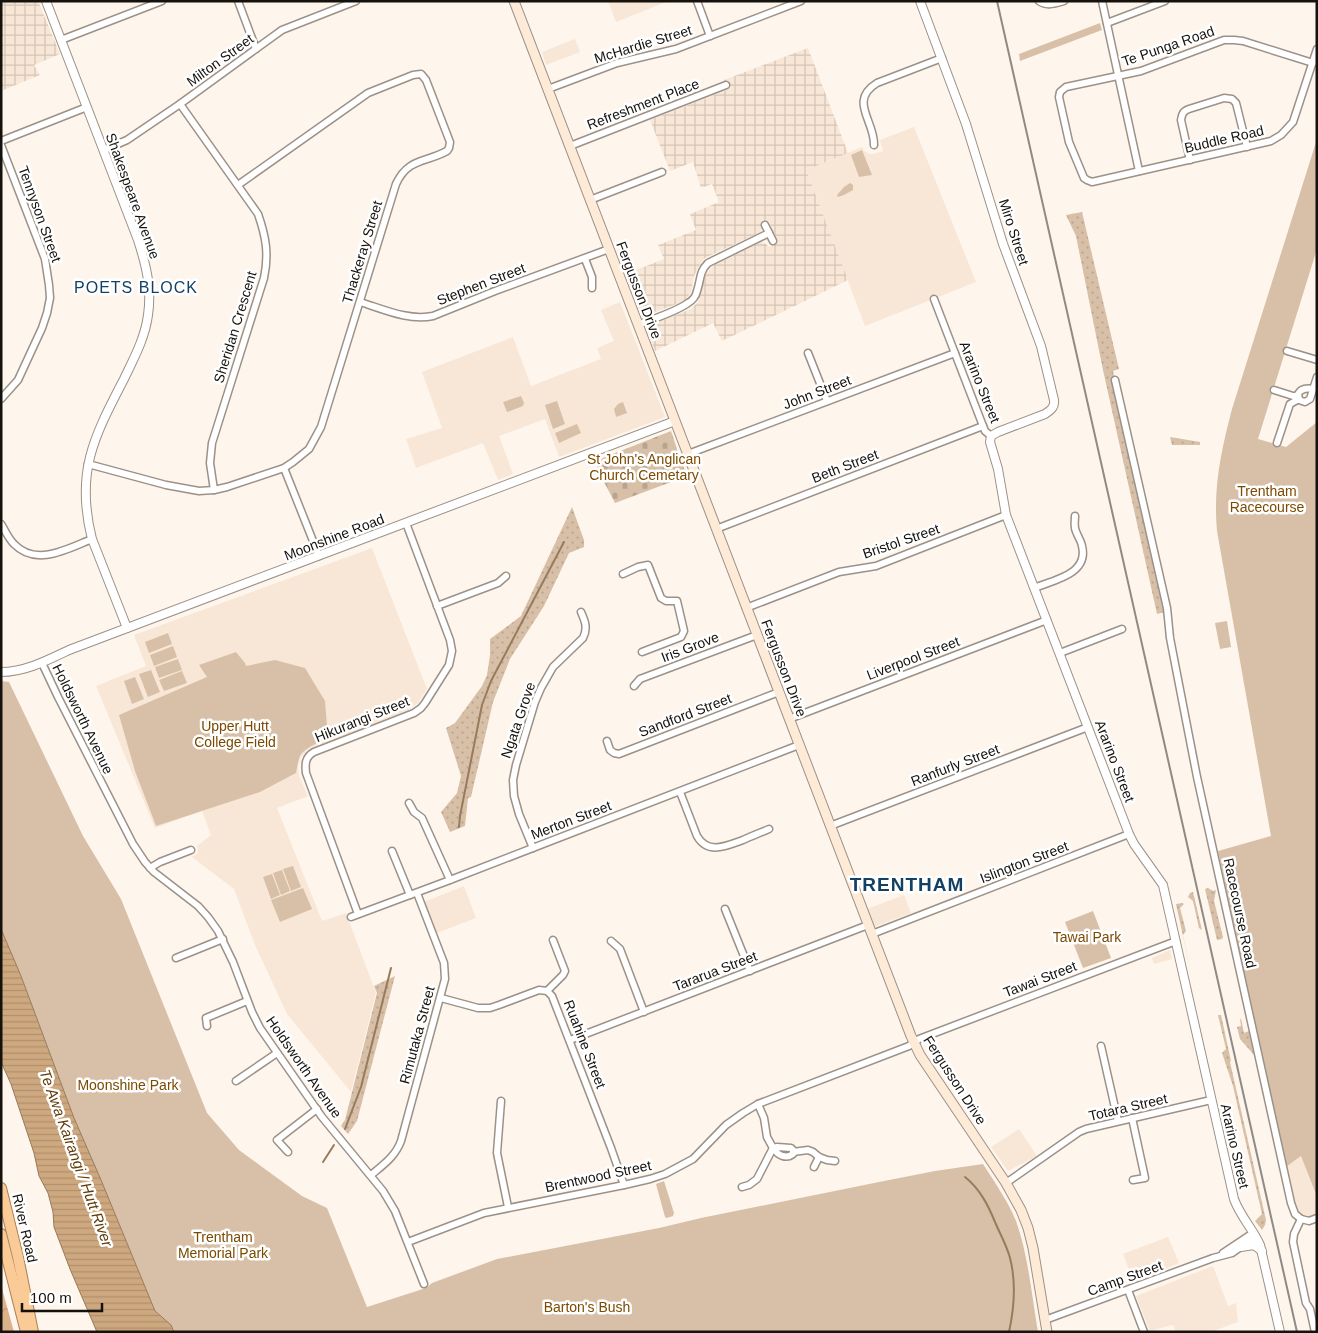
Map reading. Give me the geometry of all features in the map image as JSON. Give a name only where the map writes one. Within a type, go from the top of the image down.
[{"type":"highway","name":"River Road","points":[[1,1188],[18,1257],[33,1332]]},
{"type":"highway","points":[[1,1222],[5,1228],[33,1332]]},
{"type":"highway","name":"River Road","points":[[1,1234],[24,1332]]},
{"type":"highway","points":[[1,1254],[24,1332]]},
{"type":"main road","name":"Fergusson Drive","points":[[514,1],[913,1042],[922,1059],[1006,1183],[1021,1210],[1033,1248],[1047,1332]]},
{"type":"street","name":"Shakespeare Avenue","points":[[46,1],[104,150],[145,262],[149,281],[146,327],[137,353],[94,439],[88,464],[85,497],[92,539],[127,628]]},
{"type":"street","points":[[61,40],[162,1]]},
{"type":"street","points":[[238,1],[256,49]]},
{"type":"street","name":"Milton Street","points":[[104,150],[126,140],[180,104],[282,30],[356,1]]},
{"type":"street","points":[[697,1],[710,36]]},
{"type":"street","name":"McHardie Street","points":[[548,90],[617,63],[676,49],[801,1]]},
{"type":"street","name":"Miro Street","points":[[920,1],[966,124],[1009,260],[1041,346],[1054,400],[1051,410],[1045,414],[991,436]]},
{"type":"street","points":[[1039,1],[1048,5],[1064,1]]},
{"type":"street","points":[[1102,1],[1139,171]]},
{"type":"street","points":[[1107,24],[1164,1]]},
{"type":"street","name":"Te Punga Road","points":[[1139,171],[1093,182],[1085,179],[1069,142],[1059,100],[1064,88],[1140,71],[1214,43],[1229,40],[1243,42],[1312,63]]},
{"type":"street","name":"Buddle Road","points":[[1139,171],[1247,147],[1271,141],[1281,136],[1289,128],[1295,117],[1317,49]]},
{"type":"street","points":[[874,145],[874,138],[864,110],[863,103],[866,92],[877,83],[942,58]]},
{"type":"street","name":"Thackeray Street","points":[[88,464],[166,486],[199,491],[214,490],[284,468],[309,449],[318,435],[396,184],[406,169],[447,151],[450,142],[425,77],[413,74],[368,92],[238,185]]},
{"type":"street","name":"Refreshment Place","points":[[570,146],[726,85]]},
{"type":"street","points":[[1190,160],[1181,120],[1182,114],[1189,108],[1224,98],[1232,99],[1236,103],[1247,147]]},
{"type":"street","name":"Sheridan Crescent","points":[[180,104],[258,214],[267,250],[264,278],[212,444],[210,463],[214,490]]},
{"type":"street","points":[[1,140],[87,107]]},
{"type":"street","name":"Tennyson Street","points":[[1,145],[45,259],[50,298],[42,328],[18,380],[1,399]]},
{"type":"street","points":[[590,200],[662,172]]},
{"type":"street","points":[[765,225],[772,241]]},
{"type":"street","points":[[638,325],[690,303],[697,292],[700,274],[708,263],[769,233]]},
{"type":"street","name":"Stephen Street","points":[[360,302],[409,317],[425,318],[609,249]]},
{"type":"street","points":[[585,259],[592,277],[592,288]]},
{"type":"street","name":"Ararino Street","points":[[934,299],[985,431],[991,436],[990,447],[998,469],[1006,516],[1129,834],[1163,884],[1234,1199],[1262,1251],[1280,1332]]},
{"type":"street","points":[[1287,351],[1317,360]]},
{"type":"street","points":[[808,353],[827,401]]},
{"type":"street","name":"John Street","points":[[688,454],[955,353]]},
{"type":"street","points":[[1274,390],[1298,398],[1302,402],[1307,402],[1314,391],[1317,378]]},
{"type":"street","name":"Racecourse Road","points":[[1115,380],[1167,608],[1170,638],[1197,777],[1291,1203],[1295,1214],[1300,1219]]},
{"type":"street","points":[[1277,443],[1290,404],[1298,398],[1299,392],[1303,388],[1314,391]]},
{"type":"street","name":"Moonshine Road","points":[[1,672],[15,671],[42,663],[69,650],[675,421]]},
{"type":"street","name":"Beth Street","points":[[716,529],[983,426]]},
{"type":"street","points":[[284,468],[319,556]]},
{"type":"street","name":"Bristol Street","points":[[746,608],[839,572],[876,566],[1006,516]]},
{"type":"street","points":[[1034,588],[1068,575],[1080,565],[1083,556],[1082,547],[1075,528],[1074,516]]},
{"type":"street","name":"Hikurangi Street","points":[[358,914],[306,774],[305,766],[306,759],[314,752],[414,713],[421,708],[426,703],[452,658],[450,640],[406,523]]},
{"type":"street","points":[[1,524],[14,544],[34,555],[45,556],[92,539]]},
{"type":"street","points":[[623,574],[638,567],[648,565],[661,598],[666,601],[677,601],[684,631],[681,637],[642,652]]},
{"type":"street","points":[[437,606],[498,583],[506,576]]},
{"type":"street","name":"Ngata Grove","points":[[533,848],[514,796],[513,780],[516,765],[541,688],[554,667],[586,633],[582,612]]},
{"type":"street","name":"Liverpool Street","points":[[789,719],[1047,620]]},
{"type":"street","points":[[1060,654],[1122,629]]},
{"type":"street","name":"Iris Grove","points":[[634,686],[640,679],[757,635]]},
{"type":"street","name":"Holdsworth Avenue","points":[[42,663],[133,844],[150,868],[198,906],[213,923],[223,939],[260,1028],[317,1109],[383,1191],[395,1211],[424,1284]]},
{"type":"street","name":"Sandford Street","points":[[607,741],[610,750],[619,754],[779,692]]},
{"type":"street","name":"Ranfurly Street","points":[[830,826],[1088,727]]},
{"type":"street","name":"Merton Street","points":[[351,917],[799,746]]},
{"type":"street","points":[[680,792],[697,836],[700,842],[706,846],[724,847],[769,829]]},
{"type":"street","points":[[409,803],[414,812],[422,818],[450,880]]},
{"type":"street","name":"Islington Street","points":[[870,930],[1129,834]]},
{"type":"street","points":[[150,868],[190,850]]},
{"type":"street","name":"Rimutaka Street","points":[[371,1175],[392,1157],[401,1141],[445,979],[444,963],[414,894],[392,851]]},
{"type":"street","points":[[725,909],[750,971]]},
{"type":"street","name":"Tararua Street","points":[[570,1040],[750,971],[870,930]]},
{"type":"street","points":[[176,958],[223,939]]},
{"type":"street","points":[[547,991],[565,971],[553,940]]},
{"type":"street","points":[[611,941],[620,949],[644,1012]]},
{"type":"street","name":"Tawai Street","points":[[913,1042],[1176,941]]},
{"type":"street","name":"Ruahine Street","points":[[441,998],[478,1008],[490,1008],[539,990],[547,991],[552,996],[624,1185]]},
{"type":"street","points":[[207,1026],[206,1018],[248,1001]]},
{"type":"street","name":"Brentwood Street","points":[[408,1242],[484,1213],[624,1185],[658,1176],[698,1154],[726,1125],[758,1104],[909,1046],[913,1042]]},
{"type":"street","points":[[1101,1046],[1118,1121]]},
{"type":"street","points":[[236,1081],[277,1053]]},
{"type":"street","name":"Totara Street","points":[[1006,1183],[1086,1129],[1211,1100]]},
{"type":"street","points":[[501,1101],[498,1153],[508,1207]]},
{"type":"street","points":[[758,1104],[764,1118],[767,1137],[773,1148]]},
{"type":"street","points":[[288,1152],[277,1140],[317,1109]]},
{"type":"street","points":[[1132,1118],[1145,1178],[1133,1180]]},
{"type":"street","points":[[773,1148],[791,1148],[793,1152],[808,1150],[814,1152],[819,1157],[835,1161]]},
{"type":"street","points":[[742,1187],[749,1185],[757,1179],[773,1148]]},
{"type":"street","points":[[814,1167],[819,1157]]},
{"type":"street","points":[[1315,1332],[1310,1309],[1306,1303],[1293,1242],[1300,1219],[1309,1221],[1317,1218]]},
{"type":"street","name":"Camp Street","points":[[1213,1258],[1237,1245],[1250,1235],[1255,1236]]},
{"type":"street","name":"Camp Street","points":[[1045,1320],[1213,1258],[1232,1253],[1255,1236]]},
{"type":"street","points":[[1241,1247],[1254,1245],[1262,1251]]},
{"type":"street","points":[[1128,1290],[1144,1332]]},
{"type":"shaded area","points":[[1,1],[38,1],[60,54],[34,65],[40,75],[1,91]]},
{"type":"shaded area","points":[[608,1],[669,1],[616,22]]},
{"type":"shaded area","points":[[575,39],[580,52],[546,65],[542,52]]},
{"type":"shaded area","points":[[808,48],[848,153],[806,170],[848,280],[722,341],[713,323],[655,351],[646,327],[691,309],[698,302],[705,276],[714,265],[761,242],[769,247],[778,242],[769,221],[762,224],[759,233],[705,258],[694,276],[691,292],[685,301],[642,317],[626,274],[664,259],[658,245],[696,230],[690,214],[719,202],[712,184],[701,188],[693,162],[670,171],[650,120],[727,90],[724,80]]},
{"type":"shaded area","points":[[914,127],[976,282],[865,326],[806,170],[862,147],[864,151],[870,154],[883,151],[880,140]]},
{"type":"shaded area","points":[[620,302],[665,417],[559,457],[545,419],[499,436],[513,474],[498,480],[483,443],[416,468],[406,439],[442,428],[422,372],[513,337],[531,386],[601,359],[597,348],[614,341],[601,310]]},
{"type":"shaded area","points":[[372,548],[427,689],[418,703],[408,710],[310,749],[301,757],[298,767],[299,776],[308,796],[277,808],[322,921],[346,913],[376,993],[351,1092],[287,1014],[255,945],[234,889],[192,857],[197,854],[197,846],[211,835],[202,811],[155,828],[96,686],[146,666],[134,635]]},
{"type":"shaded area","points":[[464,886],[476,918],[437,933],[424,902]]},
{"type":"shaded area","points":[[904,895],[911,913],[874,927],[867,909]]},
{"type":"shaded area","points":[[1170,950],[1172,959],[1154,964],[1152,958]]},
{"type":"shaded area","points":[[1019,1129],[1037,1156],[1008,1171],[991,1147]]},
{"type":"shaded area","points":[[1317,1145],[1317,1215],[1311,1217],[1301,1216],[1295,1205],[1286,1167]]},
{"type":"shaded area","points":[[1168,1237],[1179,1263],[1134,1282],[1123,1254]]},
{"type":"shaded area","points":[[1213,1266],[1228,1306],[1236,1303],[1238,1322],[1210,1332],[1176,1332],[1173,1325],[1150,1331],[1136,1296]]},
{"type":"green space","points":[[1100,23],[1102,30],[1020,61],[1019,54]]},
{"type":"green space","name":"Trentham Racecourse","points":[[1317,139],[1317,249],[1258,439],[1286,447],[1317,422],[1316,1194],[1301,1156],[1286,1167],[1218,851],[1271,836],[1217,531],[1216,500],[1224,440],[1232,409]]},
{"type":"green space","points":[[862,150],[872,175],[859,177],[851,155]]},
{"type":"green space","points":[[850,183],[853,185],[853,190],[838,197],[837,195]]},
{"type":"green space","points":[[1082,212],[1119,369],[1113,371],[1165,612],[1157,614],[1103,370],[1076,236],[1066,215]]},
{"type":"green space","points":[[521,396],[524,403],[523,406],[507,412],[503,402]]},
{"type":"green space","points":[[557,401],[565,424],[553,429],[545,405]]},
{"type":"green space","points":[[623,402],[627,413],[616,417],[614,409]]},
{"type":"green space","points":[[577,424],[581,433],[559,443],[555,433]]},
{"type":"green space","name":"St John's Anglican Church Cemetary","points":[[671,431],[678,452],[674,453],[675,456],[679,455],[687,476],[615,503],[595,461]]},
{"type":"green space","points":[[1170,437],[1200,442],[1200,445],[1172,445]]},
{"type":"green space","points":[[572,507],[584,540],[584,547],[569,553],[544,606],[510,659],[493,702],[471,797],[468,798],[465,826],[450,832],[441,812],[457,793],[461,776],[446,728],[455,723],[482,686],[487,675],[490,639],[521,616]]},
{"type":"green space","points":[[1227,621],[1231,647],[1220,649],[1215,623]]},
{"type":"green space","points":[[168,633],[172,644],[149,653],[145,642]]},
{"type":"green space","points":[[173,646],[177,657],[154,666],[150,655]]},
{"type":"green space","name":"Upper Hutt College Field","points":[[236,652],[246,666],[275,660],[305,668],[325,701],[328,738],[302,753],[296,773],[260,792],[156,826],[135,771],[119,715],[207,677],[199,665]]},
{"type":"green space","points":[[178,659],[182,670],[159,678],[155,667]]},
{"type":"green space","points":[[151,670],[160,692],[148,697],[139,674]]},
{"type":"green space","points":[[182,671],[187,683],[164,691],[159,680]]},
{"type":"green space","points":[[135,677],[144,699],[132,704],[124,681]]},
{"type":"green space","name":"Trentham Memorial Park","points":[[1,681],[9,682],[83,836],[121,899],[207,1113],[239,1150],[302,1196],[327,1208],[367,1307],[426,1288],[432,1283],[497,1259],[659,1228],[935,1171],[983,1164],[1005,1199],[1016,1221],[1027,1261],[1038,1332],[174,1332],[171,1325],[155,1311],[74,1118],[21,976],[1,929]]},
{"type":"green space","points":[[293,866],[301,887],[291,891],[283,869]]},
{"type":"green space","points":[[282,870],[290,891],[281,895],[273,873]]},
{"type":"green space","points":[[272,874],[280,895],[271,899],[263,877]]},
{"type":"green space","points":[[303,888],[312,909],[280,922],[271,900]]},
{"type":"green space","points":[[1208,888],[1213,891],[1216,890],[1214,901],[1222,939],[1217,940],[1205,889]]},
{"type":"green space","points":[[1193,892],[1202,930],[1199,928],[1193,901],[1188,897]]},
{"type":"green space","points":[[1176,904],[1184,904],[1180,908],[1186,931],[1183,935],[1192,977]]},
{"type":"green space","name":"Tawai Park","points":[[1093,911],[1111,958],[1083,968],[1065,922]]},
{"type":"green space","points":[[395,976],[357,1121],[348,1134],[341,1126],[345,1120],[377,993],[374,986]]},
{"type":"green space","points":[[1218,1015],[1221,1015],[1266,1220],[1262,1230],[1255,1221],[1262,1214],[1233,1086],[1222,1053],[1226,1049]]},
{"type":"green space","points":[[1240,1019],[1244,1033],[1249,1031],[1254,1055],[1240,1039],[1237,1027],[1241,1026]]},
{"type":"green space","points":[[664,1181],[674,1213],[673,1216],[667,1218],[665,1217],[656,1184]]},
{"type":"green space","points":[[1,1285],[14,1332],[1,1332]]},
{"type":"water","name":"Te Awa Kairangi / Hutt River","points":[[1,929],[21,976],[74,1118],[155,1311],[171,1325],[174,1332],[97,1332],[54,1227],[53,1212],[48,1193],[39,1176],[34,1153],[11,1084],[1,1062]]},
{"type":"waterway","points":[[459,827],[482,705],[491,681],[564,542]]},
{"type":"waterway","points":[[345,1129],[361,1087],[391,968]]},
{"type":"waterway","points":[[323,1162],[334,1145]]},
{"type":"waterway","points":[[965,1177],[986,1203],[1010,1258],[1014,1295],[1009,1332]]},
{"type":"railway","points":[[997,1],[1297,1332]]},
{"type":"district","name":"POETS BLOCK","points":[[136,287]]},
{"type":"district","name":"TRENTHAM","points":[[907,884]]},
{"type":"park label","name":"Moonshine Park","points":[[128,1085]]},
{"type":"park label","name":"Barton's Bush","points":[[587,1307]]}]
